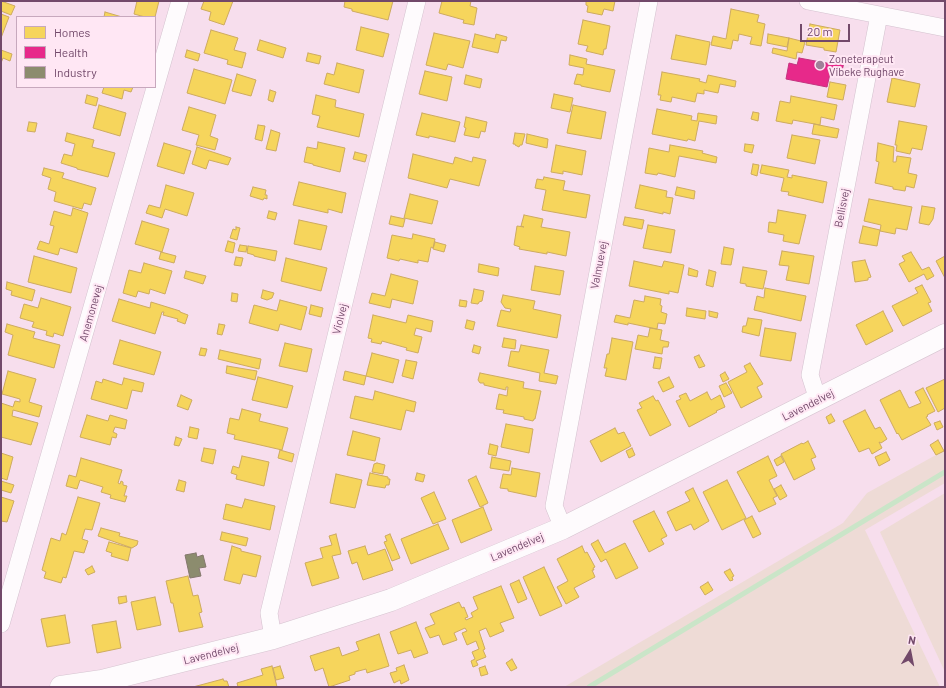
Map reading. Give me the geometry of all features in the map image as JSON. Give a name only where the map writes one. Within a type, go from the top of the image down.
[{"type":"street","name":"Anemonevej","points":[[156,85],[180,1]]},
{"type":"street","name":"Violvej","points":[[273,638],[269,612],[417,1]]},
{"type":"street","name":"Valmuevej","points":[[563,528],[554,506],[649,1]]},
{"type":"street","points":[[808,1],[945,28]]},
{"type":"street","name":"Bellisvej","points":[[818,400],[810,375],[879,15]]},
{"type":"street","name":"Anemonevej","points":[[1,624],[155,88]]},
{"type":"street","name":"Lavendelvej","points":[[61,687],[103,684],[273,638],[391,600],[563,528],[945,335]]},
{"type":"shaded area","points":[[1,1],[945,1],[945,687],[1,687]]},
{"type":"shaded area","points":[[945,450],[945,483],[865,530],[940,687],[564,687],[843,523],[867,493]]},
{"type":"shaded area","points":[[945,493],[945,672],[880,532]]},
{"type":"building: Homes","points":[[1,1],[15,6],[11,15],[1,11]]},
{"type":"building: Homes","points":[[137,1],[159,1],[155,16],[141,16],[134,14]]},
{"type":"building: Homes","points":[[204,1],[233,1],[224,25],[209,20],[211,12],[201,9]]},
{"type":"building: Homes","points":[[345,1],[393,1],[388,20],[352,11],[352,9],[344,7]]},
{"type":"building: Homes","points":[[442,1],[471,1],[470,6],[477,8],[474,25],[463,23],[464,20],[439,13]]},
{"type":"building: Homes","points":[[586,1],[615,1],[613,11],[604,9],[602,15],[587,12],[588,6],[586,5]]},
{"type":"building: Homes","points":[[731,9],[759,15],[757,22],[765,24],[761,46],[750,44],[752,37],[739,34],[738,41],[733,40],[731,49],[711,45],[713,36],[726,39]]},
{"type":"building: Homes","points":[[105,12],[119,16],[104,16]]},
{"type":"building: Homes","points":[[1,14],[9,17],[1,38]]},
{"type":"building: Homes","points":[[583,20],[610,26],[606,49],[604,49],[603,55],[586,51],[588,46],[578,44]]},
{"type":"building: Homes","points":[[810,24],[840,30],[836,52],[806,45]]},
{"type":"building: Homes","points":[[361,27],[389,34],[383,57],[356,50]]},
{"type":"building: Homes","points":[[211,30],[238,38],[234,50],[246,53],[242,68],[227,64],[228,60],[204,53]]},
{"type":"building: Homes","points":[[434,33],[470,41],[463,68],[448,64],[446,70],[426,65]]},
{"type":"building: Homes","points":[[475,34],[495,39],[496,34],[507,37],[506,41],[501,40],[498,53],[472,47]]},
{"type":"building: Homes","points":[[768,34],[789,38],[787,47],[767,43]]},
{"type":"building: Homes","points":[[676,35],[710,42],[706,65],[671,59]]},
{"type":"building: Homes","points":[[789,38],[805,42],[802,53],[797,52],[796,59],[772,53],[773,48],[787,51]]},
{"type":"building: Homes","points":[[260,40],[286,48],[283,58],[257,50]]},
{"type":"building: Homes","points":[[1,50],[12,54],[10,61],[3,58],[1,63]]},
{"type":"building: Homes","points":[[187,50],[200,54],[198,61],[185,57]]},
{"type":"building: Homes","points":[[308,53],[321,56],[319,64],[306,61]]},
{"type":"building: Homes","points":[[570,55],[587,59],[586,64],[615,70],[610,92],[574,84],[577,74],[583,75],[584,68],[569,65]]},
{"type":"building: Homes","points":[[337,63],[364,70],[359,93],[324,84],[327,73],[334,75]]},
{"type":"building: Homes","points":[[194,69],[232,80],[225,104],[187,93]]},
{"type":"building: Homes","points":[[425,71],[452,77],[447,101],[419,94]]},
{"type":"building: Homes","points":[[662,72],[700,79],[699,81],[706,83],[708,75],[736,81],[735,87],[720,84],[718,93],[704,90],[704,94],[697,93],[695,102],[672,97],[671,102],[660,100],[661,95],[658,95]]},
{"type":"building: Homes","points":[[237,74],[256,80],[251,96],[232,91]]},
{"type":"building: Homes","points":[[466,75],[482,79],[480,88],[464,84]]},
{"type":"building: Homes","points":[[892,78],[920,84],[915,107],[887,102]]},
{"type":"building: Homes","points":[[830,82],[846,85],[843,100],[827,97]]},
{"type":"building: Homes","points":[[104,88],[133,88],[131,92],[124,90],[122,99],[102,93]]},
{"type":"building: Homes","points":[[270,90],[276,92],[273,102],[268,100]]},
{"type":"building: Homes","points":[[554,94],[573,98],[570,112],[551,108]]},
{"type":"building: Homes","points":[[87,95],[98,98],[96,106],[85,103]]},
{"type":"building: Homes","points":[[316,95],[336,100],[335,107],[364,114],[359,137],[317,127],[320,116],[312,114]]},
{"type":"building: Homes","points":[[791,96],[837,105],[834,120],[821,117],[820,125],[793,120],[792,124],[776,121],[780,101],[790,103]]},
{"type":"building: Homes","points":[[99,105],[126,113],[120,136],[93,128]]},
{"type":"building: Homes","points":[[573,105],[606,112],[601,139],[567,133]]},
{"type":"building: Homes","points":[[189,107],[216,115],[210,136],[218,139],[215,150],[196,145],[199,135],[182,130]]},
{"type":"building: Homes","points":[[657,109],[692,116],[691,120],[697,121],[698,113],[717,116],[716,124],[699,121],[695,141],[688,139],[687,141],[652,134]]},
{"type":"building: Homes","points":[[753,112],[759,113],[758,121],[751,119]]},
{"type":"building: Homes","points":[[422,113],[460,122],[455,142],[429,136],[429,138],[416,135]]},
{"type":"building: Homes","points":[[466,117],[487,122],[485,132],[481,131],[479,138],[464,135],[466,128],[464,127]]},
{"type":"building: Homes","points":[[899,121],[927,126],[922,150],[912,148],[910,154],[896,151],[897,145],[895,145]]},
{"type":"building: Homes","points":[[29,122],[37,123],[35,132],[27,131]]},
{"type":"building: Homes","points":[[814,124],[839,129],[837,138],[812,134]]},
{"type":"building: Homes","points":[[258,125],[265,126],[262,141],[255,139]]},
{"type":"building: Homes","points":[[271,130],[280,133],[276,151],[266,149]]},
{"type":"building: Homes","points":[[67,133],[94,140],[92,147],[115,153],[108,177],[61,163],[64,154],[72,156],[75,144],[65,141]]},
{"type":"building: Homes","points":[[515,133],[525,134],[522,145],[519,147],[513,144]]},
{"type":"building: Homes","points":[[527,134],[548,139],[547,148],[526,143]]},
{"type":"building: Homes","points":[[792,135],[820,140],[815,164],[787,158]]},
{"type":"building: Homes","points":[[318,142],[345,148],[340,172],[304,162],[307,147],[317,149]]},
{"type":"building: Homes","points":[[164,143],[191,151],[184,174],[157,166]]},
{"type":"building: Homes","points":[[878,143],[894,147],[893,162],[896,162],[897,156],[911,158],[908,173],[917,175],[914,188],[906,186],[905,191],[875,183],[879,162],[876,161]]},
{"type":"building: Homes","points":[[745,144],[754,145],[752,153],[744,151]]},
{"type":"building: Homes","points":[[556,145],[586,151],[582,175],[563,171],[563,174],[551,172]]},
{"type":"building: Homes","points":[[670,145],[703,151],[702,153],[717,157],[716,163],[679,156],[675,177],[658,173],[657,175],[645,173],[649,148],[669,152]]},
{"type":"building: Homes","points":[[197,147],[231,158],[228,165],[209,160],[206,169],[192,164]]},
{"type":"building: Homes","points":[[355,152],[367,155],[365,162],[353,159]]},
{"type":"building: Homes","points":[[413,154],[453,164],[455,157],[472,162],[473,157],[486,160],[479,186],[450,179],[447,188],[408,178]]},
{"type":"building: Homes","points":[[753,164],[759,165],[757,176],[751,174]]},
{"type":"building: Homes","points":[[762,165],[789,170],[787,177],[792,178],[792,175],[827,182],[823,203],[788,195],[789,192],[781,191],[784,178],[760,173]]},
{"type":"building: Homes","points":[[44,168],[64,173],[62,178],[96,188],[91,205],[84,203],[82,209],[54,201],[56,192],[48,189],[51,178],[42,175]]},
{"type":"building: Homes","points":[[544,177],[565,181],[563,190],[590,195],[586,218],[542,210],[546,190],[535,188],[537,179],[543,180]]},
{"type":"building: Homes","points":[[299,182],[346,193],[342,213],[328,209],[328,213],[293,205]]},
{"type":"building: Homes","points":[[166,185],[194,193],[187,216],[165,209],[162,218],[146,213],[149,205],[160,208]]},
{"type":"building: Homes","points":[[640,185],[667,191],[666,197],[673,198],[670,214],[635,208]]},
{"type":"building: Homes","points":[[253,187],[266,190],[265,195],[267,195],[267,199],[264,198],[263,200],[250,196]]},
{"type":"building: Homes","points":[[677,187],[695,191],[694,199],[675,195]]},
{"type":"building: Homes","points":[[410,194],[438,201],[432,224],[404,218]]},
{"type":"building: Homes","points":[[869,199],[912,207],[907,230],[896,228],[895,234],[880,231],[881,225],[864,221]]},
{"type":"building: Homes","points":[[922,206],[935,208],[933,219],[929,225],[919,223]]},
{"type":"building: Homes","points":[[73,208],[88,213],[77,253],[60,248],[58,255],[37,249],[40,241],[49,244],[54,226],[50,225],[54,211],[71,216]]},
{"type":"building: Homes","points":[[778,210],[806,215],[799,244],[783,241],[784,235],[768,232],[769,222],[776,223]]},
{"type":"building: Homes","points":[[269,211],[277,213],[275,220],[267,218]]},
{"type":"building: Homes","points":[[524,215],[543,219],[541,227],[570,232],[566,256],[519,249],[520,247],[514,245],[517,226],[524,227],[521,226]]},
{"type":"building: Homes","points":[[391,216],[405,219],[403,227],[389,224]]},
{"type":"building: Homes","points":[[625,217],[644,220],[642,229],[623,225]]},
{"type":"building: Homes","points":[[299,220],[327,226],[321,250],[294,244]]},
{"type":"building: Homes","points":[[142,221],[169,229],[162,252],[135,244]]},
{"type":"building: Homes","points":[[648,225],[675,230],[671,253],[643,248]]},
{"type":"building: Homes","points":[[863,226],[880,230],[877,246],[859,243]]},
{"type":"building: Homes","points":[[236,227],[240,228],[237,240],[230,238],[233,229],[236,230]]},
{"type":"building: Homes","points":[[413,234],[435,239],[433,248],[431,247],[428,262],[418,260],[418,263],[387,258],[392,235],[412,239]]},
{"type":"building: Homes","points":[[228,241],[235,243],[233,253],[225,251]]},
{"type":"building: Homes","points":[[435,242],[446,245],[444,252],[433,249]]},
{"type":"building: Homes","points":[[240,245],[247,246],[246,252],[238,251]]},
{"type":"building: Homes","points":[[248,246],[277,251],[275,261],[247,253]]},
{"type":"building: Homes","points":[[724,247],[734,249],[731,265],[721,264]]},
{"type":"building: Homes","points":[[782,251],[814,256],[809,284],[786,280],[789,266],[779,265]]},
{"type":"building: Homes","points":[[161,252],[176,256],[174,263],[159,259]]},
{"type":"building: Homes","points":[[911,252],[922,270],[929,267],[934,276],[927,280],[924,274],[909,282],[899,264],[905,261],[902,256]]},
{"type":"building: Homes","points":[[34,256],[77,268],[71,293],[28,282]]},
{"type":"building: Homes","points":[[945,256],[945,278],[936,261]]},
{"type":"building: Homes","points":[[236,257],[243,258],[241,266],[234,265]]},
{"type":"building: Homes","points":[[286,258],[327,268],[321,291],[281,281]]},
{"type":"building: Homes","points":[[865,260],[871,277],[868,278],[868,280],[855,282],[852,262]]},
{"type":"building: Homes","points":[[634,261],[662,267],[664,261],[684,265],[678,293],[669,291],[669,294],[629,286]]},
{"type":"building: Homes","points":[[144,263],[172,271],[165,294],[150,289],[149,294],[138,291],[136,297],[123,293],[129,270],[141,273]]},
{"type":"building: Homes","points":[[479,264],[499,268],[498,276],[478,272]]},
{"type":"building: Homes","points":[[535,266],[564,271],[560,295],[531,290]]},
{"type":"building: Homes","points":[[743,267],[767,271],[763,289],[746,286],[746,284],[740,283]]},
{"type":"building: Homes","points":[[689,268],[698,271],[697,277],[688,275]]},
{"type":"building: Homes","points":[[709,270],[716,272],[713,287],[706,285]]},
{"type":"building: Homes","points":[[186,271],[206,276],[203,284],[184,278]]},
{"type":"building: Homes","points":[[391,274],[418,281],[413,304],[392,299],[390,308],[369,303],[372,293],[385,296]]},
{"type":"building: Homes","points":[[7,282],[35,290],[32,301],[11,295],[12,291],[6,289]]},
{"type":"building: Homes","points":[[922,285],[931,302],[928,303],[932,311],[903,326],[892,306],[918,293],[915,288]]},
{"type":"building: Homes","points":[[765,288],[806,296],[801,321],[754,310],[757,296],[764,298]]},
{"type":"building: Homes","points":[[474,289],[484,291],[482,301],[478,304],[471,303]]},
{"type":"building: Homes","points":[[263,290],[274,293],[272,298],[267,300],[261,298]]},
{"type":"building: Homes","points":[[232,293],[238,294],[237,302],[231,301]]},
{"type":"building: Homes","points":[[503,295],[535,301],[533,309],[561,315],[557,338],[497,326],[501,310],[510,312],[511,309],[505,308],[501,302]]},
{"type":"building: Homes","points":[[645,296],[661,299],[661,312],[667,314],[665,324],[658,323],[657,329],[628,323],[628,325],[614,322],[616,315],[630,318],[634,300],[644,302]]},
{"type":"building: Homes","points":[[41,298],[71,307],[63,336],[54,333],[53,337],[46,335],[47,331],[32,327],[34,322],[20,318],[24,304],[38,308]]},
{"type":"building: Homes","points":[[119,299],[150,308],[151,302],[188,315],[185,324],[177,321],[178,319],[163,315],[164,312],[162,312],[155,334],[112,321]]},
{"type":"building: Homes","points":[[280,300],[307,307],[301,330],[280,324],[278,331],[249,323],[254,305],[277,311]]},
{"type":"building: Homes","points":[[460,300],[467,301],[466,307],[459,306]]},
{"type":"building: Homes","points":[[311,305],[323,308],[321,317],[309,314]]},
{"type":"building: Homes","points":[[687,308],[706,311],[705,319],[686,316]]},
{"type":"building: Homes","points":[[709,311],[718,313],[717,318],[709,316]]},
{"type":"building: Homes","points":[[883,311],[893,331],[866,345],[856,325]]},
{"type":"building: Homes","points":[[373,315],[406,323],[408,315],[433,321],[431,332],[416,328],[414,335],[422,337],[418,353],[406,350],[407,348],[382,341],[381,344],[371,342],[372,339],[368,338]]},
{"type":"building: Homes","points":[[748,318],[762,320],[759,336],[742,332],[743,326],[746,326]]},
{"type":"building: Homes","points":[[467,320],[475,322],[473,330],[465,328]]},
{"type":"building: Homes","points":[[7,324],[35,332],[33,338],[60,345],[54,368],[8,355],[13,335],[5,332]]},
{"type":"building: Homes","points":[[219,324],[225,325],[222,335],[217,334]]},
{"type":"building: Homes","points":[[650,328],[662,330],[660,340],[669,342],[668,347],[663,347],[662,354],[635,349],[638,335],[648,337]]},
{"type":"building: Homes","points":[[765,328],[796,333],[791,361],[760,356]]},
{"type":"building: Homes","points":[[504,338],[516,340],[515,349],[502,347]]},
{"type":"building: Homes","points":[[612,338],[633,342],[626,380],[605,376],[607,368],[604,368],[607,354],[609,354]]},
{"type":"building: Homes","points":[[120,340],[161,352],[154,375],[113,364]]},
{"type":"building: Homes","points":[[285,343],[312,349],[307,372],[279,366]]},
{"type":"building: Homes","points":[[474,345],[481,347],[479,354],[472,352]]},
{"type":"building: Homes","points":[[521,345],[549,350],[544,373],[558,376],[556,384],[539,381],[540,373],[508,366],[511,351],[519,352]]},
{"type":"building: Homes","points":[[201,348],[207,349],[205,356],[199,355]]},
{"type":"building: Homes","points":[[220,350],[261,359],[259,369],[218,359]]},
{"type":"building: Homes","points":[[372,353],[399,360],[393,383],[366,376]]},
{"type":"building: Homes","points":[[699,355],[705,366],[699,368],[694,357]]},
{"type":"building: Homes","points":[[655,357],[662,358],[660,369],[653,368]]},
{"type":"building: Homes","points":[[406,360],[417,362],[413,379],[402,376]]},
{"type":"building: Homes","points":[[750,363],[763,384],[757,387],[762,397],[741,408],[728,382],[747,372],[744,366]]},
{"type":"building: Homes","points":[[227,366],[257,371],[255,380],[226,373]]},
{"type":"building: Homes","points":[[8,371],[36,379],[29,402],[42,406],[39,417],[13,410],[12,416],[38,423],[31,445],[1,437],[1,403],[13,407],[15,401],[20,402],[20,399],[2,394]]},
{"type":"building: Homes","points":[[345,371],[366,376],[364,385],[343,380]]},
{"type":"building: Homes","points":[[725,372],[729,379],[723,382],[720,375]]},
{"type":"building: Homes","points":[[480,373],[524,382],[523,388],[541,391],[535,419],[533,421],[524,419],[524,417],[503,413],[504,410],[496,409],[499,394],[507,396],[508,387],[506,387],[506,390],[480,383],[478,380]]},
{"type":"building: Homes","points":[[258,377],[293,386],[287,408],[252,400]]},
{"type":"building: Homes","points":[[669,377],[674,387],[663,392],[658,382]]},
{"type":"building: Homes","points":[[124,378],[144,383],[142,392],[132,390],[127,409],[91,399],[96,381],[102,383],[103,379],[122,385]]},
{"type":"building: Homes","points":[[945,379],[945,408],[938,412],[926,388]]},
{"type":"building: Homes","points":[[726,383],[732,393],[724,397],[719,386]]},
{"type":"building: Homes","points":[[923,388],[935,411],[926,417],[931,425],[902,440],[898,433],[897,434],[880,400],[900,390],[909,408],[921,403],[915,392]]},
{"type":"building: Homes","points":[[375,391],[416,402],[414,412],[406,410],[401,430],[350,418],[355,396],[373,400]]},
{"type":"building: Homes","points":[[707,392],[711,400],[720,395],[725,407],[689,427],[676,401],[681,399],[679,396],[686,393],[690,401]]},
{"type":"building: Homes","points":[[181,395],[192,400],[188,410],[177,406]]},
{"type":"building: Homes","points":[[653,396],[656,401],[658,400],[671,425],[650,436],[637,410],[642,408],[639,403]]},
{"type":"building: Homes","points":[[242,409],[261,414],[259,421],[288,428],[282,450],[234,439],[235,435],[227,433],[230,418],[239,420]]},
{"type":"building: Homes","points":[[865,410],[875,429],[880,427],[887,439],[881,443],[879,442],[882,448],[872,454],[869,448],[859,452],[843,421]]},
{"type":"building: Homes","points":[[831,414],[835,421],[829,424],[826,417]]},
{"type":"building: Homes","points":[[87,415],[108,421],[110,415],[127,420],[125,429],[115,427],[113,432],[117,434],[116,438],[112,437],[110,445],[80,437]]},
{"type":"building: Homes","points":[[940,421],[943,427],[937,430],[934,423]]},
{"type":"building: Homes","points":[[506,424],[533,429],[529,453],[501,447]]},
{"type":"building: Homes","points":[[190,427],[199,429],[197,439],[188,437]]},
{"type":"building: Homes","points":[[615,428],[618,434],[624,432],[631,446],[601,462],[590,441]]},
{"type":"building: Homes","points":[[353,431],[380,438],[375,461],[347,455]]},
{"type":"building: Homes","points":[[176,437],[182,439],[179,446],[174,445]]},
{"type":"building: Homes","points":[[938,440],[944,451],[936,455],[930,445]]},
{"type":"building: Homes","points":[[808,441],[816,457],[811,459],[815,469],[794,480],[781,454]]},
{"type":"building: Homes","points":[[490,444],[498,446],[496,456],[488,454]]},
{"type":"building: Homes","points":[[204,448],[216,450],[213,464],[201,461]]},
{"type":"building: Homes","points":[[632,448],[635,455],[629,458],[626,451]]},
{"type":"building: Homes","points":[[280,450],[294,454],[292,462],[278,458]]},
{"type":"building: Homes","points":[[886,452],[890,460],[879,466],[875,457]]},
{"type":"building: Homes","points":[[1,453],[13,457],[7,480],[1,478]]},
{"type":"building: Homes","points":[[242,456],[269,462],[264,486],[236,479],[237,475],[231,473],[233,466],[239,468]]},
{"type":"building: Homes","points":[[768,456],[777,476],[769,480],[777,496],[773,498],[776,504],[759,512],[737,472]]},
{"type":"building: Homes","points":[[781,456],[784,462],[777,466],[774,460]]},
{"type":"building: Homes","points":[[492,457],[511,461],[509,471],[490,468]]},
{"type":"building: Homes","points":[[81,458],[122,470],[118,483],[120,484],[121,481],[123,482],[123,485],[127,486],[124,496],[127,496],[125,502],[110,498],[111,495],[101,492],[103,487],[80,480],[77,489],[66,486],[69,475],[76,477]]},
{"type":"building: Homes","points":[[377,463],[385,465],[383,474],[372,472],[374,464]]},
{"type":"building: Homes","points":[[512,468],[540,473],[536,497],[500,488],[503,474],[511,475]]},
{"type":"building: Homes","points":[[370,473],[388,477],[388,479],[390,479],[389,485],[386,485],[385,488],[367,485]]},
{"type":"building: Homes","points":[[417,473],[425,475],[423,482],[415,480]]},
{"type":"building: Homes","points":[[336,474],[362,480],[355,508],[330,503]]},
{"type":"building: Homes","points":[[476,476],[488,503],[480,507],[468,480]]},
{"type":"building: Homes","points":[[179,480],[186,482],[184,492],[176,490]]},
{"type":"building: Homes","points":[[727,480],[746,518],[722,530],[703,492]]},
{"type":"building: Homes","points":[[1,481],[14,485],[11,493],[1,490]]},
{"type":"building: Homes","points":[[781,485],[787,496],[780,500],[774,489]]},
{"type":"building: Homes","points":[[693,488],[709,521],[694,530],[691,524],[676,531],[667,512],[690,501],[685,492]]},
{"type":"building: Homes","points":[[434,492],[446,519],[433,524],[421,498]]},
{"type":"building: Homes","points":[[1,497],[14,501],[7,522],[1,521]]},
{"type":"building: Homes","points":[[78,497],[100,503],[92,530],[85,529],[82,539],[88,541],[84,553],[74,551],[66,578],[63,577],[61,583],[44,578],[46,572],[42,570],[51,538],[60,541],[62,533],[66,535]]},
{"type":"building: Homes","points":[[245,499],[275,506],[270,530],[223,519],[226,504],[242,508]]},
{"type":"building: Homes","points":[[483,507],[492,530],[461,543],[452,520]]},
{"type":"building: Homes","points":[[654,511],[667,536],[661,539],[664,544],[649,552],[633,521]]},
{"type":"building: Homes","points":[[752,516],[761,534],[753,538],[744,520]]},
{"type":"building: Homes","points":[[438,524],[449,549],[411,564],[401,539]]},
{"type":"building: Homes","points":[[101,528],[120,533],[119,536],[138,541],[137,545],[132,548],[98,536]]},
{"type":"building: Homes","points":[[222,532],[248,538],[246,546],[220,540]]},
{"type":"building: Homes","points":[[336,534],[341,554],[332,556],[339,578],[312,586],[305,563],[323,558],[320,548],[332,545],[329,536]]},
{"type":"building: Homes","points":[[390,534],[400,558],[392,561],[384,542],[387,541],[385,536]]},
{"type":"building: Homes","points":[[598,540],[605,553],[625,543],[638,568],[616,579],[606,559],[601,562],[591,544]]},
{"type":"building: Homes","points":[[109,542],[131,548],[128,561],[111,556],[112,553],[106,551]]},
{"type":"building: Homes","points":[[232,546],[241,549],[241,551],[261,556],[256,577],[243,574],[240,584],[224,580]]},
{"type":"building: Homes","points":[[365,546],[368,555],[385,549],[393,570],[363,580],[357,562],[352,564],[348,551]]},
{"type":"building: Homes","points":[[582,546],[595,567],[593,568],[594,570],[592,570],[595,577],[574,588],[579,597],[566,604],[557,587],[568,581],[557,559]]},
{"type":"building: Homes","points":[[92,566],[95,572],[88,575],[85,570]]},
{"type":"building: Homes","points":[[544,567],[562,606],[540,616],[523,577]]},
{"type":"building: Homes","points":[[730,569],[734,576],[732,577],[733,580],[730,581],[724,572]]},
{"type":"building: Homes","points":[[188,576],[193,596],[198,595],[202,612],[199,613],[203,627],[179,632],[173,603],[171,603],[166,581]]},
{"type":"building: Homes","points":[[519,580],[527,599],[518,603],[510,584]]},
{"type":"building: Homes","points":[[708,582],[713,590],[705,595],[700,587]]},
{"type":"building: Homes","points":[[501,586],[514,618],[500,623],[504,631],[490,637],[486,628],[479,631],[486,657],[476,661],[478,665],[473,667],[471,661],[475,659],[472,652],[479,649],[476,641],[467,645],[462,633],[467,631],[465,628],[454,633],[457,640],[443,645],[439,635],[430,638],[425,628],[435,624],[430,614],[459,602],[462,608],[464,607],[468,617],[465,618],[466,620],[473,617],[471,613],[478,609],[473,597]]},
{"type":"building: Homes","points":[[126,596],[127,602],[119,604],[118,597]]},
{"type":"building: Homes","points":[[155,597],[161,625],[137,630],[131,602]]},
{"type":"building: Homes","points":[[65,615],[70,643],[47,647],[41,619]]},
{"type":"building: Homes","points":[[116,621],[121,648],[97,653],[92,625]]},
{"type":"building: Homes","points":[[416,622],[428,653],[414,658],[411,650],[398,654],[390,632]]},
{"type":"building: Homes","points":[[379,634],[389,666],[367,673],[366,669],[355,672],[355,674],[349,676],[350,680],[329,687],[323,668],[315,671],[310,656],[339,647],[342,656],[359,650],[356,642]]},
{"type":"building: Homes","points":[[512,659],[517,668],[511,671],[506,663]]},
{"type":"building: Homes","points":[[404,665],[409,680],[401,684],[400,680],[394,683],[390,673],[397,671],[396,668]]},
{"type":"building: Homes","points":[[272,666],[277,687],[238,687],[237,683],[263,675],[261,669]]},
{"type":"building: Homes","points":[[280,666],[284,678],[276,680],[273,668]]},
{"type":"building: Homes","points":[[485,666],[488,674],[481,676],[479,668]]},
{"type":"building: Homes","points":[[223,679],[224,681],[227,681],[229,687],[193,687]]},
{"type":"building: Health","points":[[799,58],[832,64],[833,60],[844,62],[842,71],[831,69],[827,87],[786,79],[789,63],[797,65]]},
{"type":"building: Industry","points":[[196,553],[197,557],[203,555],[206,567],[199,568],[201,576],[190,578],[185,555]]},
{"type":"waterway","points":[[589,687],[945,472]]},
{"type":"place","name":"Zoneterapeut Vibeke Rughave","points":[[820,65]]}]
